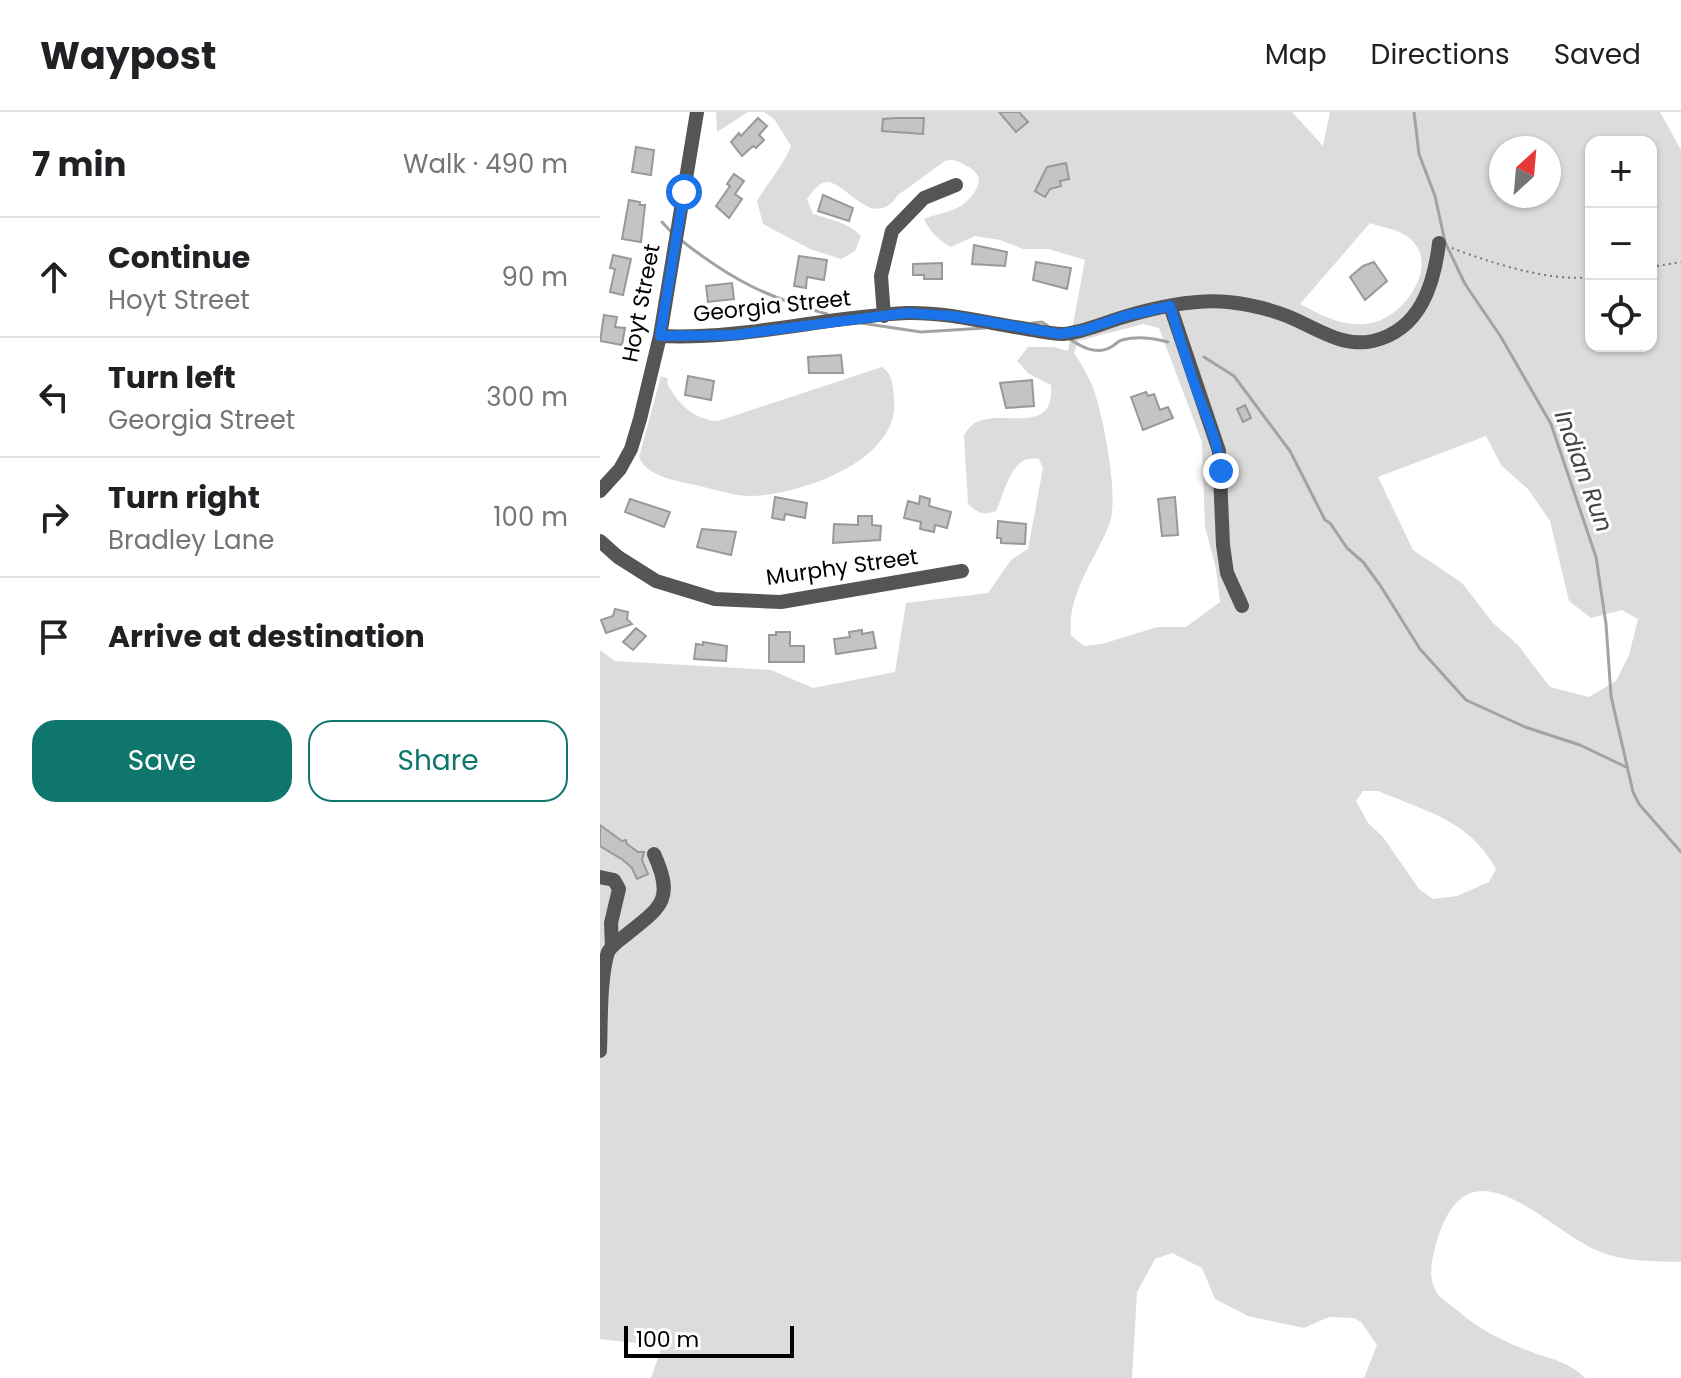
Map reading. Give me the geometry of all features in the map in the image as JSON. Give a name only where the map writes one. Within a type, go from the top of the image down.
[{"type":"street","name":"Hoyt Street","points":[[600,491],[620,469],[631,449],[660,336],[697,112]]},
{"type":"street","points":[[884,316],[881,276],[892,231],[924,198],[956,185]]},
{"type":"street","name":"Georgia Street","points":[[660,336],[733,335],[906,313],[953,316],[1060,334],[1170,306],[1226,302],[1287,316],[1335,338],[1371,341],[1406,323],[1422,306],[1435,273],[1439,243]]},
{"type":"street","points":[[1170,306],[1219,451],[1227,573],[1242,606]]},
{"type":"street","name":"Murphy Street","points":[[600,541],[618,557],[656,581],[715,599],[781,602],[962,571]]},
{"type":"street","points":[[611,942],[663,902],[663,874],[654,854]]},
{"type":"street","points":[[600,877],[614,880],[619,889],[602,980],[600,1051]]},
{"type":"street","points":[[600,924],[609,930],[611,942]]},
{"type":"path","points":[[1439,243],[1487,260],[1544,274],[1568,279],[1585,278]]},
{"type":"path","points":[[1657,266],[1681,262]]},
{"type":"shaded area","points":[[716,112],[748,112],[717,132]]},
{"type":"shaded area","points":[[764,112],[1292,112],[1323,146],[1330,112],[1660,112],[1681,150],[1681,1262],[1632,1260],[1603,1253],[1510,1198],[1488,1191],[1468,1194],[1450,1211],[1436,1244],[1431,1270],[1439,1296],[1476,1325],[1505,1341],[1569,1366],[1585,1378],[1364,1378],[1377,1345],[1361,1322],[1354,1318],[1329,1317],[1304,1328],[1248,1316],[1215,1299],[1202,1268],[1172,1253],[1155,1259],[1137,1292],[1132,1378],[651,1378],[662,1346],[600,1339],[600,650],[615,661],[771,670],[813,688],[895,672],[906,603],[988,593],[1011,560],[1028,549],[1043,468],[1039,459],[1021,462],[1010,476],[996,511],[981,513],[968,504],[964,435],[971,426],[983,420],[1034,417],[1044,412],[1050,402],[1051,385],[1029,374],[1017,361],[1028,347],[1054,347],[1068,351],[1085,260],[1049,249],[1023,249],[1000,240],[975,236],[951,247],[943,242],[924,219],[962,205],[975,191],[979,181],[970,168],[952,160],[945,161],[879,209],[860,202],[834,184],[820,184],[807,199],[813,214],[845,225],[861,236],[855,251],[841,259],[810,249],[763,224],[757,201],[791,146],[774,119]],"holes":[[[1370,223],[1401,233],[1416,246],[1421,258],[1421,272],[1416,286],[1407,299],[1384,319],[1352,324],[1334,320],[1300,304]],[[1143,324],[1159,328],[1202,442],[1205,527],[1216,569],[1220,602],[1186,627],[1157,627],[1102,644],[1084,646],[1071,635],[1073,606],[1109,525],[1113,496],[1109,455],[1096,398],[1074,353],[1078,341]],[[1486,436],[1501,465],[1528,489],[1550,521],[1569,601],[1591,618],[1622,610],[1638,619],[1629,655],[1616,681],[1589,697],[1550,687],[1518,645],[1493,623],[1462,583],[1413,550],[1378,477]],[[1363,791],[1378,791],[1460,828],[1485,852],[1496,869],[1489,882],[1457,896],[1433,899],[1419,889],[1383,837],[1368,823],[1356,801]]]},
{"type":"shaded area","points":[[882,367],[893,385],[892,421],[881,440],[864,457],[819,481],[771,494],[736,495],[661,476],[648,469],[639,457],[661,376],[668,379],[671,390],[687,409],[701,417],[718,421]]},
{"type":"building","points":[[999,112],[1019,112],[1028,122],[1016,132]]},
{"type":"building","points":[[758,118],[767,126],[759,135],[764,140],[742,156],[731,142]]},
{"type":"building","points":[[924,118],[923,134],[882,131],[883,119]]},
{"type":"building","points":[[636,147],[654,150],[651,175],[632,172]]},
{"type":"building","points":[[1066,163],[1069,179],[1060,181],[1061,186],[1050,189],[1045,197],[1035,191],[1047,167]]},
{"type":"building","points":[[734,174],[744,181],[735,194],[742,199],[729,218],[716,206]]},
{"type":"building","points":[[823,195],[853,208],[849,221],[818,211]]},
{"type":"building","points":[[629,200],[645,205],[641,242],[622,239]]},
{"type":"building","points":[[974,245],[1007,252],[1005,266],[972,264]]},
{"type":"building","points":[[613,255],[631,259],[623,295],[610,292],[615,269],[610,268]]},
{"type":"building","points":[[799,256],[827,260],[824,280],[807,277],[806,288],[794,286]]},
{"type":"building","points":[[1036,262],[1071,268],[1067,289],[1033,280]]},
{"type":"building","points":[[1374,262],[1387,281],[1365,300],[1350,277],[1363,266]]},
{"type":"building","points":[[942,263],[942,279],[924,279],[924,275],[913,275],[913,264]]},
{"type":"building","points":[[732,283],[734,299],[708,302],[706,286]]},
{"type":"building","points":[[604,315],[617,317],[615,327],[625,328],[622,345],[600,341]]},
{"type":"building","points":[[841,355],[843,373],[809,373],[808,357]]},
{"type":"building","points":[[688,376],[714,381],[711,400],[685,395]]},
{"type":"building","points":[[1032,380],[1034,406],[1006,408],[1000,383]]},
{"type":"building","points":[[1146,392],[1148,396],[1154,394],[1160,410],[1168,407],[1173,418],[1143,430],[1131,397]]},
{"type":"building","points":[[1245,405],[1251,418],[1243,422],[1237,409]]},
{"type":"building","points":[[920,496],[930,499],[929,506],[951,512],[947,528],[935,525],[934,532],[920,529],[921,522],[904,518],[908,501],[919,504]]},
{"type":"building","points":[[775,497],[807,503],[805,518],[785,514],[784,520],[772,518]]},
{"type":"building","points":[[1175,497],[1178,535],[1162,536],[1158,499]]},
{"type":"building","points":[[630,499],[670,512],[664,527],[625,512]]},
{"type":"building","points":[[858,516],[872,516],[872,525],[881,526],[880,540],[833,543],[834,524],[858,525]]},
{"type":"building","points":[[998,521],[1026,524],[1025,544],[1001,543],[1001,538],[997,538]]},
{"type":"building","points":[[702,529],[736,532],[731,555],[697,547]]},
{"type":"building","points":[[615,609],[628,612],[627,619],[632,624],[606,633],[601,620],[613,616]]},
{"type":"building","points":[[636,628],[646,636],[633,650],[623,642]]},
{"type":"building","points":[[862,630],[862,634],[873,632],[876,648],[836,654],[834,639],[850,637],[849,632]]},
{"type":"building","points":[[776,632],[790,632],[790,646],[804,646],[804,662],[769,662],[769,635],[776,635]]},
{"type":"building","points":[[703,642],[727,646],[726,661],[694,659],[696,644],[703,645]]},
{"type":"building","points":[[600,825],[622,841],[626,840],[638,852],[644,852],[642,860],[648,874],[637,879],[632,868],[600,846]]},
{"type":"waterway","name":"Indian Run","points":[[1414,112],[1419,154],[1435,196],[1445,242],[1465,284],[1501,337],[1551,424],[1596,557],[1606,624],[1611,696],[1633,792],[1639,804],[1681,852]]},
{"type":"waterway","points":[[662,222],[673,234]]},
{"type":"waterway","points":[[682,241],[750,286],[827,314]]},
{"type":"waterway","points":[[1032,323],[1042,322],[1048,326]]},
{"type":"waterway","points":[[861,323],[921,332],[985,328]]},
{"type":"waterway","points":[[1068,338],[1083,347],[1100,351],[1128,339],[1168,342]]},
{"type":"waterway","points":[[1204,357],[1234,376],[1290,451],[1325,520],[1380,585],[1420,649],[1466,700],[1525,727],[1580,745],[1626,767]]},
{"type":"route","points":[[684,192],[660,336],[694,338],[733,335],[906,313],[953,316],[1060,334],[1170,306],[1196,389],[1210,420],[1221,471]]}]
